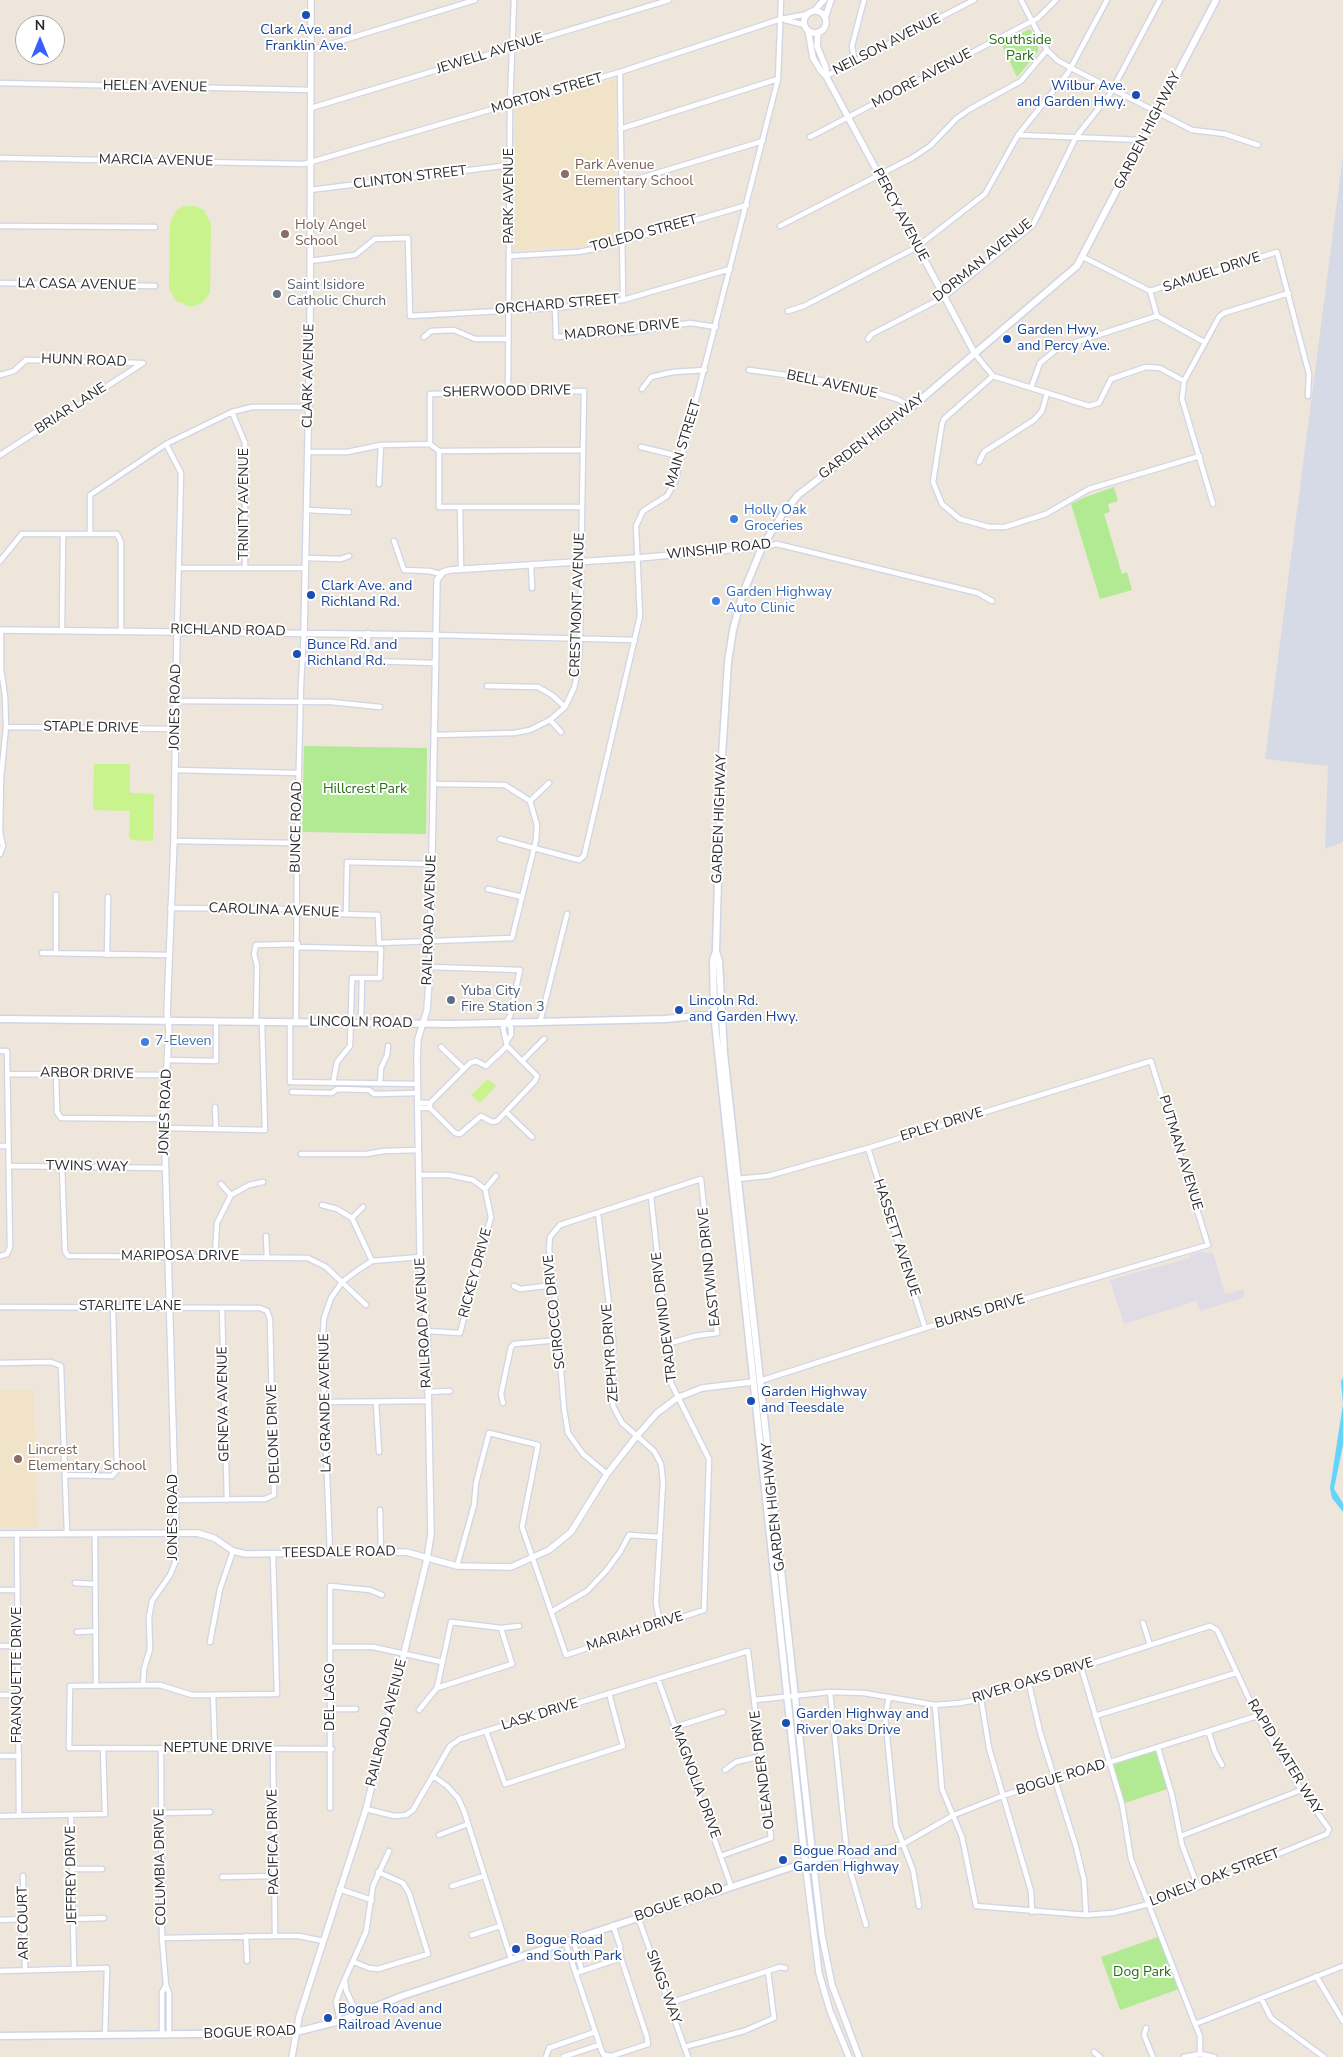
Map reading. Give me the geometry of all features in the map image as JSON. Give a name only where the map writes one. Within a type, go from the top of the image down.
[{"type":"main road","name":"GARDEN HIGHWAY","points":[[813,1860],[796,1696],[734,1179],[713,960],[716,951],[721,772],[730,645],[742,596],[762,547],[782,515],[808,486],[912,407],[1060,282],[1083,257],[1216,0]]},
{"type":"main road","name":"LINCOLN ROAD","points":[[0,1019],[423,1024],[665,1019],[718,1014]]},
{"type":"main road","name":"GARDEN HIGHWAY","points":[[757,1381],[805,1862]]},
{"type":"main road","name":"BOGUE ROAD","points":[[0,2036],[267,2035],[296,2032],[340,2021],[402,1996],[813,1860]]},
{"type":"street","name":"CLARK AVENUE","points":[[304,632],[310,261],[311,0]]},
{"type":"street","points":[[311,50],[475,0]]},
{"type":"street","name":"PARK AVENUE","points":[[508,393],[510,105],[514,0]]},
{"type":"street","name":"JEWELL AVENUE","points":[[311,108],[668,0]]},
{"type":"street","points":[[781,0],[781,19],[794,20],[818,32],[825,25],[825,18],[831,0]]},
{"type":"street","points":[[806,27],[811,12],[824,0]]},
{"type":"street","points":[[855,63],[852,46],[864,0]]},
{"type":"street","name":"NEILSON AVENUE","points":[[826,76],[855,63],[974,0]]},
{"type":"street","points":[[1022,0],[1047,50],[1057,60],[1192,130],[1225,134],[1258,145]]},
{"type":"street","name":"MOORE AVENUE","points":[[810,137],[1032,22],[1056,0]]},
{"type":"street","points":[[788,311],[804,306],[917,247],[985,194],[1018,135],[1071,68],[1107,0]]},
{"type":"street","name":"DORMAN AVENUE","points":[[868,339],[872,334],[944,297],[1033,225],[1076,137],[1113,90],[1160,0]]},
{"type":"street","points":[[811,12],[821,13],[825,18]]},
{"type":"street","name":"MORTON STREET","points":[[310,162],[510,105],[620,72],[781,19],[811,12]]},
{"type":"street","name":"MAIN STREET","points":[[534,849],[579,860],[584,856],[636,640],[640,616],[636,533],[639,518],[649,505],[667,496],[672,490],[682,458],[778,79],[781,19]]},
{"type":"street","name":"PERCY AVENUE","points":[[806,27],[813,58],[826,76],[974,354]]},
{"type":"street","name":"PERCY AVENUE","points":[[818,32],[817,46],[826,68],[826,76]]},
{"type":"street","points":[[780,226],[930,146],[957,118],[1021,81],[1047,50]]},
{"type":"street","points":[[620,72],[623,300]]},
{"type":"street","points":[[620,129],[778,79]]},
{"type":"street","name":"HELEN AVENUE","points":[[0,83],[311,90]]},
{"type":"street","points":[[1018,135],[1143,140]]},
{"type":"street","points":[[621,184],[763,141]]},
{"type":"street","name":"MARCIA AVENUE","points":[[0,158],[302,165],[310,162]]},
{"type":"street","name":"CLINTON STREET","points":[[310,190],[510,165]]},
{"type":"street","name":"TOLEDO STREET","points":[[509,256],[578,252],[621,242],[747,205]]},
{"type":"street","points":[[0,226],[155,227]]},
{"type":"street","name":"ORCHARD STREET","points":[[310,261],[355,255],[375,239],[408,238],[410,316],[556,308],[623,300],[730,269]]},
{"type":"street","name":"SAMUEL DRIVE","points":[[1083,257],[1150,291],[1277,252],[1289,293]]},
{"type":"street","name":"LA CASA AVENUE","points":[[0,283],[155,286]]},
{"type":"street","points":[[1150,291],[1157,316],[1204,342]]},
{"type":"street","points":[[1213,504],[1182,399],[1184,381],[1216,320],[1224,313],[1289,293],[1309,374],[1308,396]]},
{"type":"street","name":"MADRONE DRIVE","points":[[556,308],[556,337],[632,332],[690,323],[716,327]]},
{"type":"street","points":[[1031,388],[1040,363],[1058,348],[1157,316]]},
{"type":"street","points":[[424,337],[431,331],[454,330],[476,339],[508,339]]},
{"type":"street","points":[[974,354],[993,376],[1089,406],[1096,406],[1111,379],[1150,367],[1160,368],[1184,381]]},
{"type":"street","name":"HUNN ROAD","points":[[0,375],[14,371],[26,360],[33,359],[143,363]]},
{"type":"street","name":"BRIAR LANE","points":[[0,455],[143,363]]},
{"type":"street","points":[[642,389],[650,377],[673,372],[705,370]]},
{"type":"street","name":"BELL AVENUE","points":[[749,370],[815,379],[857,388],[897,400],[912,407]]},
{"type":"street","points":[[993,376],[944,419],[932,475],[937,497],[947,510],[960,519],[990,527],[1005,528],[1046,514],[1089,488],[1200,456]]},
{"type":"street","name":"SHERWOOD DRIVE","points":[[430,444],[430,394],[584,391]]},
{"type":"street","name":"CRESTMONT AVENUE","points":[[434,735],[514,733],[530,730],[550,720],[565,708],[574,688],[578,671],[580,638],[584,391]]},
{"type":"street","points":[[978,462],[984,452],[1034,420],[1042,410],[1047,393]]},
{"type":"street","points":[[90,534],[90,495],[166,444],[232,412],[252,407],[308,407]]},
{"type":"street","name":"TRINITY AVENUE","points":[[232,412],[246,443],[245,568]]},
{"type":"street","name":"JONES ROAD","points":[[143,1685],[144,1669],[150,1649],[149,1617],[152,1601],[170,1575],[175,1563],[176,1532],[164,1119],[168,1060],[170,908],[174,841],[181,473],[166,444]]},
{"type":"street","points":[[307,452],[347,452],[381,445],[430,444],[439,451],[583,450]]},
{"type":"street","points":[[379,484],[381,445]]},
{"type":"street","points":[[641,448],[682,458]]},
{"type":"street","points":[[439,451],[439,507],[582,507]]},
{"type":"street","points":[[460,507],[461,569]]},
{"type":"street","points":[[306,510],[349,512]]},
{"type":"street","points":[[0,561],[22,534],[117,534],[122,542],[121,630]]},
{"type":"street","points":[[62,630],[63,534]]},
{"type":"street","points":[[394,541],[404,570],[429,571],[441,574]]},
{"type":"street","name":"WINSHIP ROAD","points":[[441,574],[446,570],[638,558],[777,544],[978,594],[992,601]]},
{"type":"street","points":[[306,558],[341,559],[349,556]]},
{"type":"street","points":[[531,565],[532,588]]},
{"type":"street","points":[[179,568],[306,568]]},
{"type":"street","name":"RAILROAD AVENUE","points":[[292,2057],[296,2032],[338,1889],[366,1809],[427,1559],[431,1534],[427,1331],[420,1257],[417,1049],[427,1010],[430,967],[436,585],[441,574]]},
{"type":"street","points":[[0,630],[6,727],[1,777],[0,833],[3,846],[0,854]]},
{"type":"street","name":"RICHLAND ROAD","points":[[0,630],[304,632],[636,640]]},
{"type":"street","name":"BUNCE ROAD","points":[[304,632],[298,773],[298,946],[290,1082],[333,1083]]},
{"type":"street","points":[[367,661],[368,634]]},
{"type":"street","points":[[302,659],[435,663]]},
{"type":"street","points":[[488,686],[538,687],[552,695],[565,708]]},
{"type":"street","points":[[176,701],[339,702],[380,708]]},
{"type":"street","points":[[550,720],[561,732]]},
{"type":"street","name":"STAPLE DRIVE","points":[[6,727],[176,729]]},
{"type":"street","points":[[175,770],[298,773]]},
{"type":"street","points":[[530,801],[549,783]]},
{"type":"street","points":[[430,941],[512,938],[534,849],[537,825],[530,801],[505,785],[433,784]]},
{"type":"street","points":[[500,839],[534,849]]},
{"type":"street","points":[[174,841],[297,843]]},
{"type":"street","points":[[346,914],[347,862],[432,864]]},
{"type":"street","points":[[488,889],[522,898]]},
{"type":"street","points":[[56,895],[56,953]]},
{"type":"street","points":[[107,955],[108,897]]},
{"type":"street","name":"CAROLINA AVENUE","points":[[170,908],[291,909],[297,911],[378,915],[379,943],[430,941]]},
{"type":"street","points":[[540,1022],[568,914]]},
{"type":"street","points":[[164,1128],[265,1130],[257,965],[254,954],[256,945],[381,949],[380,978],[352,978],[350,1046],[337,1062],[333,1083],[418,1084]]},
{"type":"street","points":[[42,953],[169,955]]},
{"type":"street","points":[[430,967],[520,970],[508,1023],[511,1028],[511,1036],[507,1044],[486,1066],[473,1062],[464,1069],[430,1106]]},
{"type":"street","points":[[361,1023],[362,978]]},
{"type":"street","points":[[168,1060],[216,1061],[216,1021]]},
{"type":"street","points":[[523,1060],[544,1039]]},
{"type":"street","points":[[418,1106],[430,1106],[458,1134],[463,1134],[481,1116],[495,1122],[537,1078],[535,1072],[507,1044]]},
{"type":"street","points":[[380,1084],[381,1068],[387,1055],[388,1046]]},
{"type":"street","points":[[441,1047],[464,1069]]},
{"type":"street","points":[[0,1051],[7,1051],[10,1248],[7,1254],[0,1256]]},
{"type":"street","name":"EPLEY DRIVE","points":[[734,1179],[768,1176],[868,1148],[1151,1061]]},
{"type":"street","name":"PUTMAN AVENUE","points":[[1151,1061],[1208,1245]]},
{"type":"street","name":"ARBOR DRIVE","points":[[7,1074],[167,1075]]},
{"type":"street","points":[[56,1074],[56,1112],[61,1118],[164,1119]]},
{"type":"street","points":[[292,1092],[332,1093],[337,1089],[369,1090],[374,1094],[418,1094]]},
{"type":"street","points":[[0,1099],[8,1099]]},
{"type":"street","points":[[215,1107],[216,1129]]},
{"type":"street","points":[[506,1112],[532,1137]]},
{"type":"street","points":[[0,1146],[8,1146]]},
{"type":"street","name":"HASSETT AVENUE","points":[[868,1148],[925,1328]]},
{"type":"street","points":[[301,1154],[367,1154],[384,1151],[419,1150]]},
{"type":"street","name":"TWINS WAY","points":[[9,1166],[165,1168]]},
{"type":"street","name":"MARIPOSA DRIVE","points":[[62,1166],[65,1252],[68,1256],[268,1256],[315,1260],[366,1305]]},
{"type":"street","points":[[420,1175],[449,1175],[473,1180],[485,1189],[496,1176]]},
{"type":"street","name":"SCIROCCO DRIVE","points":[[607,1474],[583,1454],[568,1433],[549,1248],[550,1237],[560,1225],[701,1180]]},
{"type":"street","name":"EASTWIND DRIVE","points":[[667,1344],[694,1336],[717,1333],[701,1180]]},
{"type":"street","points":[[215,1256],[217,1223],[231,1195],[256,1183],[263,1182]]},
{"type":"street","points":[[221,1184],[231,1195]]},
{"type":"street","name":"RICKEY DRIVE","points":[[427,1331],[460,1333],[490,1217],[485,1189]]},
{"type":"street","name":"TRADEWIND DRIVE","points":[[651,1196],[671,1383],[677,1398],[704,1445],[708,1459],[704,1610]]},
{"type":"street","points":[[322,1205],[337,1209],[352,1218],[372,1261],[420,1257]]},
{"type":"street","points":[[352,1218],[363,1207]]},
{"type":"street","name":"ZEPHYR DRIVE","points":[[598,1213],[613,1338],[614,1406],[622,1423],[654,1451],[661,1464],[663,1482],[656,1603],[660,1624]]},
{"type":"street","points":[[266,1236],[268,1256]]},
{"type":"street","name":"BURNS DRIVE","points":[[757,1381],[925,1328],[1208,1245]]},
{"type":"street","name":"LA GRANDE AVENUE","points":[[330,1553],[322,1345],[324,1318],[331,1298],[342,1282],[372,1261]]},
{"type":"street","points":[[514,1286],[520,1289],[554,1285]]},
{"type":"street","name":"STARLITE LANE","points":[[0,1307],[260,1308]]},
{"type":"street","points":[[65,1475],[112,1476],[117,1470],[113,1308]]},
{"type":"street","name":"GENEVA AVENUE","points":[[222,1308],[227,1500]]},
{"type":"street","name":"DELONE DRIVE","points":[[175,1500],[269,1499],[275,1494],[270,1318],[268,1311],[260,1308]]},
{"type":"street","points":[[503,1403],[501,1394],[511,1347],[514,1344],[559,1340]]},
{"type":"street","points":[[0,1363],[52,1362],[61,1366],[67,1533]]},
{"type":"street","name":"TEESDALE ROAD","points":[[0,1534],[197,1533],[214,1538],[233,1551],[273,1555],[406,1552],[457,1566],[510,1567],[549,1550],[571,1532],[607,1474],[657,1413],[677,1398],[702,1388],[757,1381]]},
{"type":"street","points":[[427,1392],[450,1391]]},
{"type":"street","points":[[325,1402],[428,1401]]},
{"type":"street","points":[[376,1402],[378,1452]]},
{"type":"street","points":[[457,1566],[489,1433],[538,1446],[522,1527],[551,1612],[587,1591],[606,1572],[620,1552],[628,1535],[659,1537]]},
{"type":"street","points":[[380,1510],[381,1552]]},
{"type":"street","points":[[95,1533],[96,1686]]},
{"type":"street","name":"FRANQUETTE DRIVE","points":[[17,1534],[19,1816]]},
{"type":"street","points":[[210,1642],[220,1589],[233,1551]]},
{"type":"street","points":[[103,1748],[69,1748],[70,1686],[160,1685],[192,1695],[277,1694],[273,1555]]},
{"type":"street","points":[[75,1583],[95,1584]]},
{"type":"street","name":"DEL LAGO","points":[[330,1808],[332,1749],[330,1586],[370,1590],[382,1595]]},
{"type":"street","points":[[0,1590],[18,1590]]},
{"type":"street","name":"MARIAH DRIVE","points":[[551,1612],[566,1655],[704,1610]]},
{"type":"street","points":[[419,1710],[437,1688],[451,1622],[501,1628],[519,1626]]},
{"type":"street","points":[[1143,1623],[1150,1645]]},
{"type":"street","name":"RIVER OAKS DRIVE","points":[[755,1700],[830,1692],[864,1693],[935,1704],[981,1699],[1210,1626],[1217,1630]]},
{"type":"street","points":[[437,1688],[512,1664],[501,1628]]},
{"type":"street","name":"RAPID WATER WAY","points":[[1217,1630],[1257,1716],[1301,1790],[1329,1829]]},
{"type":"street","points":[[77,1632],[96,1632]]},
{"type":"street","points":[[0,1646],[18,1646]]},
{"type":"street","points":[[331,1647],[373,1647],[442,1662]]},
{"type":"street","name":"LASK DRIVE","points":[[366,1809],[394,1816],[406,1815],[413,1810],[450,1746],[460,1739],[748,1651]]},
{"type":"street","name":"OLEANDER DRIVE","points":[[721,1856],[771,1838],[748,1651]]},
{"type":"street","points":[[1081,1667],[1122,1804],[1130,1859],[1200,2036],[1200,2054]]},
{"type":"street","points":[[1096,1716],[1236,1674]]},
{"type":"street","name":"MAGNOLIA DRIVE","points":[[658,1679],[731,1886]]},
{"type":"street","points":[[1029,1684],[1040,1732],[1056,1780],[1084,1880],[1086,1915]]},
{"type":"street","points":[[830,1692],[847,1856],[866,1925]]},
{"type":"street","points":[[486,1731],[505,1784],[623,1746],[610,1694]]},
{"type":"street","points":[[0,1695],[18,1695]]},
{"type":"street","points":[[213,1695],[215,1749]]},
{"type":"street","points":[[890,1697],[885,1716],[896,1826],[913,1870],[920,1906]]},
{"type":"street","points":[[981,1699],[989,1748],[1031,1891],[1032,1912]]},
{"type":"street","points":[[935,1704],[942,1789],[954,1815]]},
{"type":"street","points":[[331,1709],[356,1709]]},
{"type":"street","points":[[675,1726],[723,1712]]},
{"type":"street","name":"BOGUE ROAD","points":[[813,1860],[870,1853],[903,1844],[954,1815],[1002,1796],[1209,1733],[1257,1716]]},
{"type":"street","points":[[1209,1733],[1215,1752],[1222,1765]]},
{"type":"street","name":"NEPTUNE DRIVE","points":[[103,1748],[332,1749]]},
{"type":"street","name":"JEFFREY DRIVE","points":[[74,1969],[71,1815],[106,1814],[103,1748]]},
{"type":"street","points":[[1158,1748],[1172,1794],[1182,1845],[1198,1887]]},
{"type":"street","name":"COLUMBIA DRIVE","points":[[161,1749],[162,1938],[166,1985],[162,1992],[165,2035]]},
{"type":"street","name":"PACIFICA DRIVE","points":[[273,1749],[276,1936]]},
{"type":"street","points":[[0,1756],[19,1756]]},
{"type":"street","points":[[725,1770],[736,1762],[761,1756]]},
{"type":"street","points":[[433,1776],[447,1786],[458,1798],[511,1959]]},
{"type":"street","points":[[1181,1836],[1301,1790]]},
{"type":"street","points":[[160,1812],[210,1812]]},
{"type":"street","points":[[0,1816],[71,1815]]},
{"type":"street","name":"LONELY OAK STREET","points":[[954,1815],[962,1837],[976,1906],[1086,1915],[1113,1913],[1148,1904],[1198,1887],[1327,1834],[1329,1829]]},
{"type":"street","points":[[439,1834],[468,1824]]},
{"type":"street","points":[[340,2021],[336,2002],[366,1932],[378,1872],[389,1851]]},
{"type":"street","name":"GARDEN HIGHWAY","points":[[813,1860],[822,1936],[834,1993],[859,2057]]},
{"type":"street","name":"GARDEN HIGHWAY","points":[[805,1862],[816,1957],[825,1996],[849,2057]]},
{"type":"street","points":[[72,1869],[102,1869]]},
{"type":"street","points":[[354,1962],[378,1969],[428,1954],[409,1893],[404,1883],[378,1872]]},
{"type":"street","name":"ARI COURT","points":[[23,1876],[25,1970]]},
{"type":"street","points":[[222,1877],[274,1876]]},
{"type":"street","points":[[452,1886],[484,1876]]},
{"type":"street","points":[[338,1889],[372,1900]]},
{"type":"street","name":"SINGS WAY","points":[[638,1917],[688,2057]]},
{"type":"street","points":[[73,1919],[104,1918]]},
{"type":"street","points":[[0,1920],[24,1919]]},
{"type":"street","points":[[565,1941],[602,2052],[608,2057],[644,2046],[648,2041],[621,1958],[620,1946],[613,1925]]},
{"type":"street","points":[[472,1936],[500,1926]]},
{"type":"street","points":[[246,1936],[247,1961]]},
{"type":"street","points":[[162,1938],[299,1936],[323,1941]]},
{"type":"street","points":[[573,1939],[582,1971]]},
{"type":"street","points":[[576,1973],[621,1958]]},
{"type":"street","points":[[1195,2024],[1343,1966]]},
{"type":"street","points":[[0,1971],[107,1968],[105,2036]]},
{"type":"street","points":[[670,2003],[768,1971],[785,1968]]},
{"type":"street","points":[[684,2047],[744,2031],[774,2018],[768,1971]]},
{"type":"street","points":[[1316,1976],[1343,2020]]},
{"type":"street","points":[[344,1980],[346,1990],[357,2014]]},
{"type":"street","points":[[825,1996],[834,1993]]},
{"type":"street","points":[[1261,1998],[1271,2018],[1324,2057]]},
{"type":"street","points":[[1146,2028],[1144,2035],[1153,2057]]},
{"type":"street","points":[[546,2057],[549,2048],[595,2032]]},
{"type":"street","points":[[563,2057],[600,2044]]},
{"type":"street","points":[[1094,2052],[1100,2057]]},
{"type":"street","points":[[1184,2057],[1200,2054],[1214,2057]]},
{"type":"shaded area","name":"Park Avenue Elementary School","points":[[615,79],[616,239],[577,247],[514,250],[515,108]]},
{"type":"shaded area","points":[[1343,155],[1343,842],[1325,849],[1328,766],[1265,759]]},
{"type":"shaded area","points":[[1201,1252],[1213,1253],[1225,1294],[1244,1289],[1243,1298],[1200,1311],[1196,1301],[1124,1324],[1110,1280],[1190,1258],[1190,1255]]},
{"type":"shaded area","name":"Lincrest Elementary School","points":[[0,1390],[34,1390],[37,1528],[0,1528]]},
{"type":"green space","name":"Southside Park","points":[[1030,29],[1038,43],[1038,52],[1017,77],[1001,43]]},
{"type":"green space","points":[[184,206],[195,206],[204,210],[211,224],[210,293],[202,303],[191,307],[175,300],[169,288],[170,223],[176,211]]},
{"type":"green space","points":[[1114,487],[1118,501],[1108,504],[1110,512],[1104,514],[1122,574],[1127,572],[1132,590],[1100,599],[1071,504]]},
{"type":"green space","name":"Hillcrest Park","points":[[304,746],[427,748],[426,834],[302,832]]},
{"type":"green space","points":[[94,764],[130,764],[130,793],[154,794],[153,841],[132,840],[129,838],[130,811],[93,810]]},
{"type":"green space","points":[[488,1079],[496,1086],[480,1103],[471,1095]]},
{"type":"green space","points":[[1158,1748],[1170,1788],[1122,1804],[1110,1763]]},
{"type":"green space","name":"Dog Park","points":[[1161,1936],[1182,1988],[1120,2010],[1101,1957]]},
{"type":"water","points":[[1343,1378],[1343,1404],[1341,1381]]},
{"type":"water","points":[[1343,1404],[1343,1445],[1334,1489],[1343,1503],[1343,1512],[1332,1498],[1330,1488]]},
{"type":"place","name":"Clark Ave. and Franklin Ave.","points":[[306,15]]},
{"type":"place","name":"Wilbur Ave. and Garden Hwy.","points":[[1136,95]]},
{"type":"place","name":"Park Avenue Elementary School","points":[[565,174]]},
{"type":"place","name":"Holy Angel School","points":[[285,234]]},
{"type":"place","name":"Saint Isidore Catholic Church","points":[[277,294]]},
{"type":"place","name":"Garden Hwy. and Percy Ave.","points":[[1007,339]]},
{"type":"place","name":"Holly Oak Groceries","points":[[734,519]]},
{"type":"place","name":"Clark Ave. and Richland Rd.","points":[[311,595]]},
{"type":"place","name":"Garden Highway Auto Clinic","points":[[716,601]]},
{"type":"place","name":"Bunce Rd. and Richland Rd.","points":[[297,654]]},
{"type":"place","name":"Yuba City Fire Station 3","points":[[451,1000]]},
{"type":"place","name":"Lincoln Rd. and Garden Hwy.","points":[[679,1010]]},
{"type":"place","name":"7-Eleven","points":[[145,1042]]},
{"type":"place","name":"Garden Highway and Teesdale","points":[[751,1401]]},
{"type":"place","name":"Lincrest Elementary School","points":[[18,1459]]},
{"type":"place","name":"Garden Highway and River Oaks Drive","points":[[786,1723]]},
{"type":"place","name":"Bogue Road and Garden Highway","points":[[783,1860]]},
{"type":"place","name":"Bogue Road and South Park","points":[[516,1949]]},
{"type":"place","name":"Bogue Road and Railroad Avenue","points":[[328,2018]]}]
